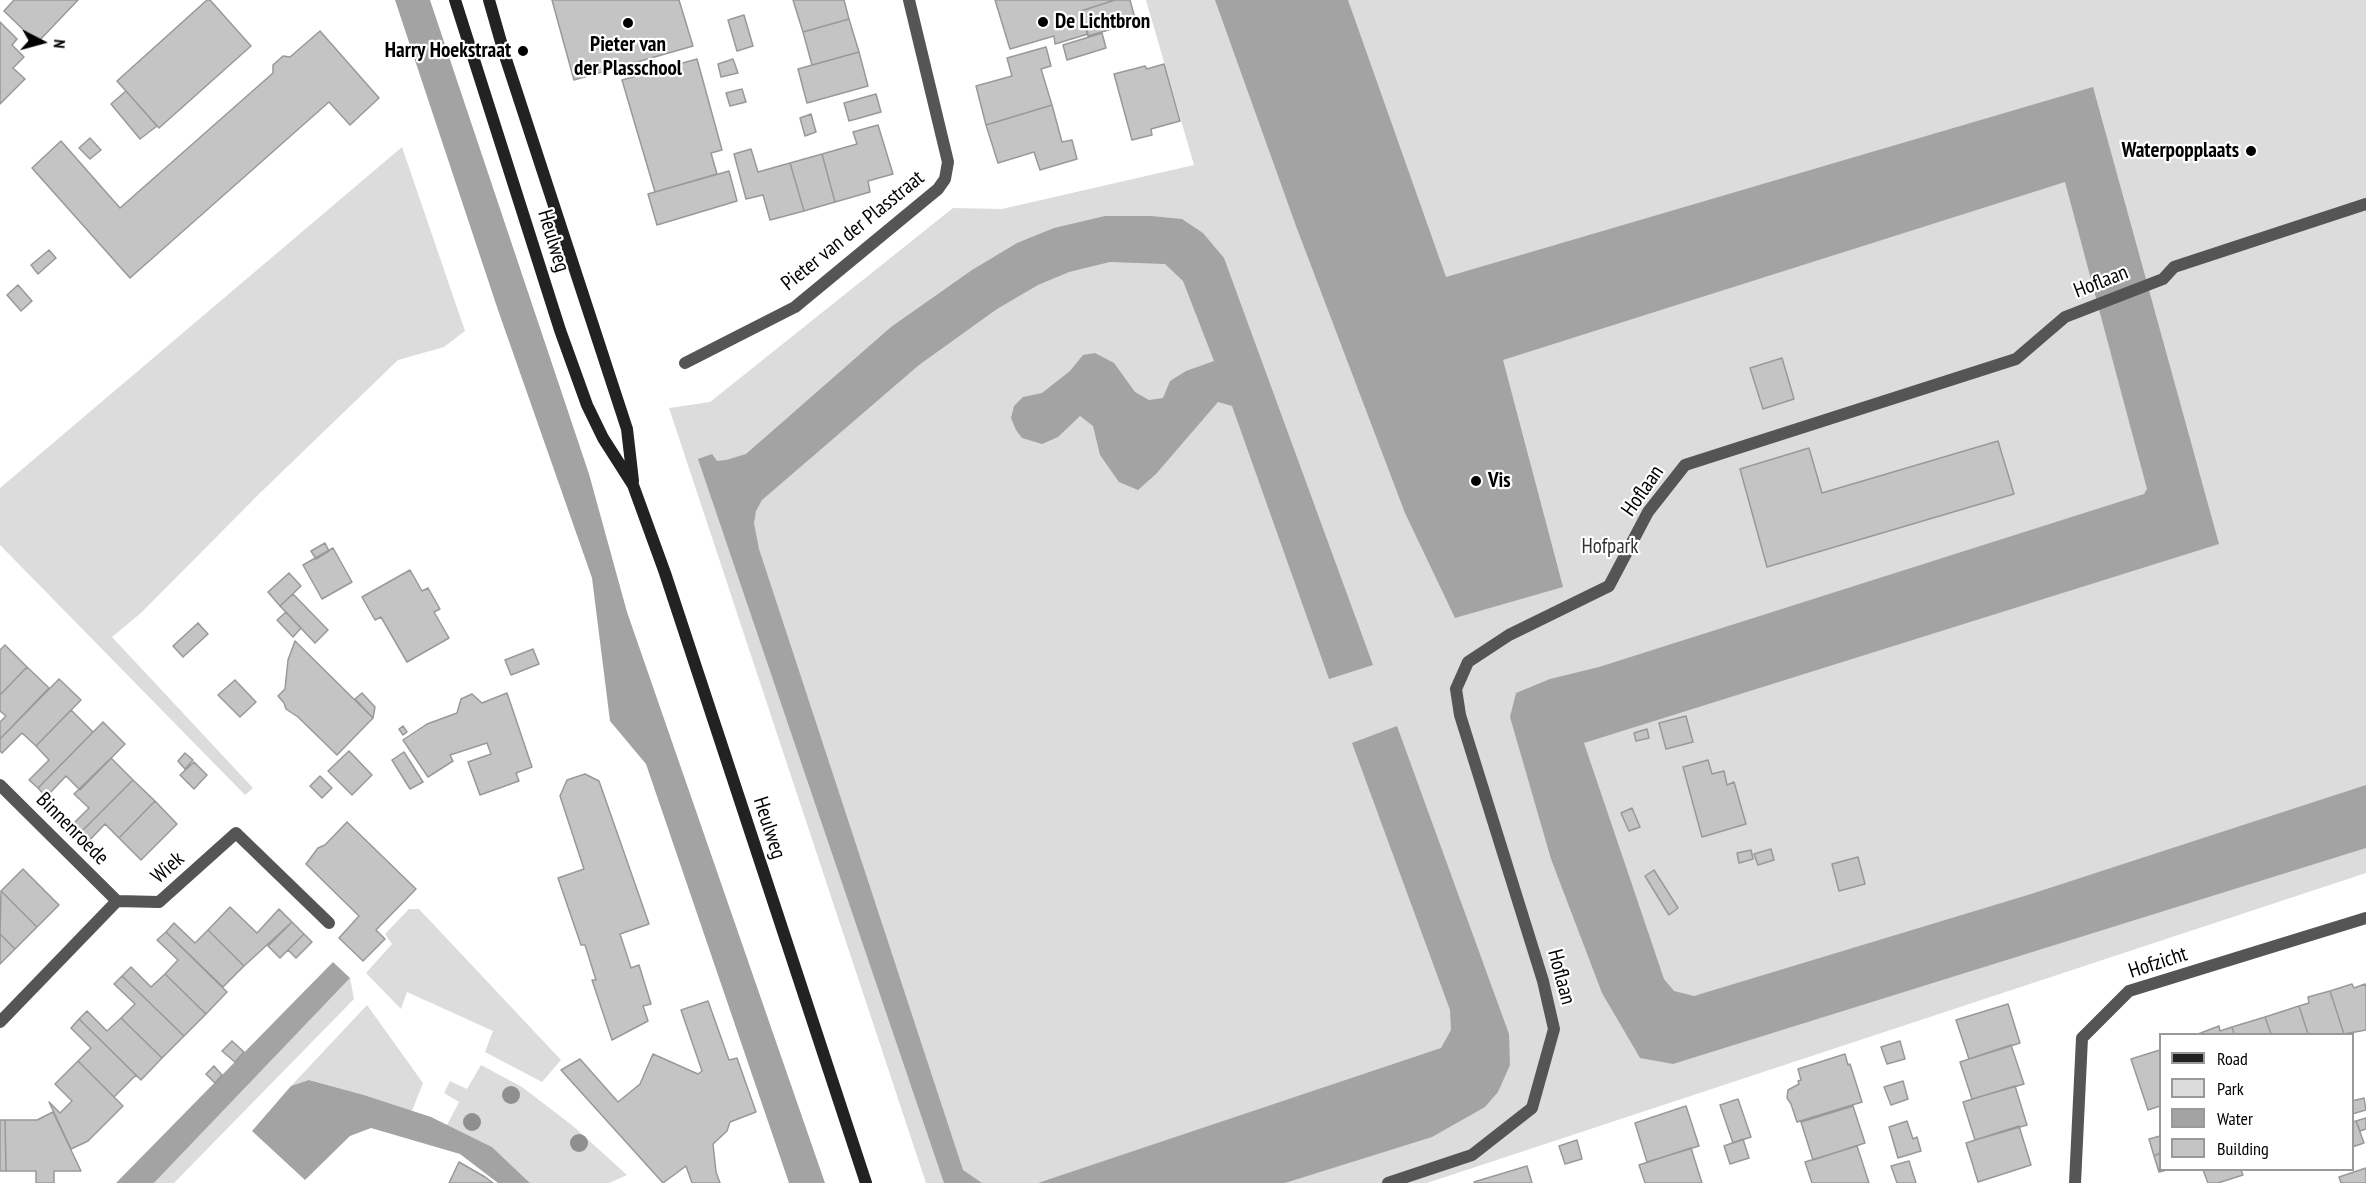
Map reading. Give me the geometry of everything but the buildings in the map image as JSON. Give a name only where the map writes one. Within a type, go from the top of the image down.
[{"type":"main road","name":"Heulweg","points":[[455,0],[560,330],[587,405],[603,438],[633,485],[665,573],[866,1183]]},
{"type":"main road","name":"Heulweg","points":[[489,0],[505,56],[627,429],[633,485]]},
{"type":"street","name":"Pieter van der Plasstraat","points":[[685,363],[795,307],[939,189],[945,179],[948,162],[909,0]]},
{"type":"street","name":"Hoflaan","points":[[1388,1183],[1472,1155],[1532,1108],[1554,1029],[1544,981],[1460,715],[1456,688],[1468,662],[1509,635],[1609,586],[1648,512],[1685,465],[2016,359],[2065,317],[2163,279],[2174,267],[2366,204]]},
{"type":"street","name":"Binnenroede","points":[[0,785],[117,901]]},
{"type":"street","name":"Wiek","points":[[117,901],[159,902],[236,833],[329,923]]},
{"type":"street","points":[[0,1022],[117,901]]},
{"type":"street","name":"Hofzicht","points":[[2075,1183],[2082,1038],[2129,991],[2366,918]]},
{"type":"green space","name":"Hofpark","points":[[1146,0],[2366,0],[2366,873],[1427,1183],[926,1183],[669,408],[710,402],[953,208],[1002,209],[1194,165]]},
{"type":"green space","points":[[402,147],[465,331],[444,347],[398,360],[260,493],[141,613],[112,637],[253,788],[245,795],[0,545],[0,488]]},
{"type":"green space","points":[[409,909],[419,909],[561,1060],[542,1082],[485,1052],[493,1031],[407,992],[401,1009],[366,973],[392,944],[385,934]]},
{"type":"green space","points":[[350,978],[354,999],[174,1183],[154,1183]]},
{"type":"green space","points":[[367,1005],[423,1083],[412,1111],[310,1080],[291,1086]]},
{"type":"green space","points":[[481,1065],[522,1087],[573,1126],[627,1175],[609,1183],[530,1183],[492,1147],[447,1125],[459,1102],[444,1093],[450,1081],[467,1089]]},
{"type":"water","points":[[395,0],[430,0],[589,474],[627,612],[825,1183],[789,1183],[646,764],[610,721],[592,578],[498,310]]},
{"type":"water","points":[[1215,0],[1348,0],[1446,277],[2093,87],[2219,544],[1584,743],[1664,979],[1674,991],[1694,996],[2031,894],[2366,785],[2366,848],[1673,1064],[1640,1058],[1602,993],[1551,859],[1510,717],[1516,693],[1550,679],[1599,667],[2144,494],[2147,489],[2065,182],[1503,360],[1563,587],[1455,618],[1405,513],[1296,226]]},
{"type":"water","points":[[1105,216],[1182,219],[1203,233],[1224,258],[1373,665],[1329,679],[1232,406],[1218,402],[1156,474],[1138,490],[1119,482],[1100,455],[1093,426],[1080,416],[1058,437],[1042,444],[1022,438],[1016,430],[1011,418],[1014,406],[1023,397],[1042,393],[1070,371],[1083,355],[1095,353],[1114,363],[1135,392],[1149,400],[1163,398],[1170,381],[1186,371],[1214,361],[1183,281],[1165,264],[1110,262],[1069,272],[1038,285],[997,309],[919,365],[762,500],[756,511],[754,523],[759,549],[963,1170],[982,1183],[944,1183],[698,459],[712,454],[717,461],[746,454],[891,327],[972,270],[1017,243],[1054,228]]},
{"type":"water","points":[[1397,726],[1509,1034],[1510,1065],[1498,1092],[1485,1107],[1432,1137],[1285,1183],[1038,1183],[1441,1048],[1451,1030],[1450,1010],[1352,743]]},
{"type":"water","points":[[333,962],[350,978],[154,1183],[116,1183]]},
{"type":"water","points":[[309,1080],[431,1117],[492,1147],[530,1183],[498,1183],[460,1154],[371,1128],[350,1136],[305,1180],[252,1131],[291,1086]]},
{"type":"place","name":"De Lichtbron","points":[[1043,22]]},
{"type":"place","name":"Pieter van der Plasschool","points":[[628,23]]},
{"type":"place","name":"Harry Hoekstraat","points":[[523,51]]},
{"type":"place","name":"Waterpopplaats","points":[[2251,151]]},
{"type":"place","name":"Vis","points":[[1476,481]]}]
